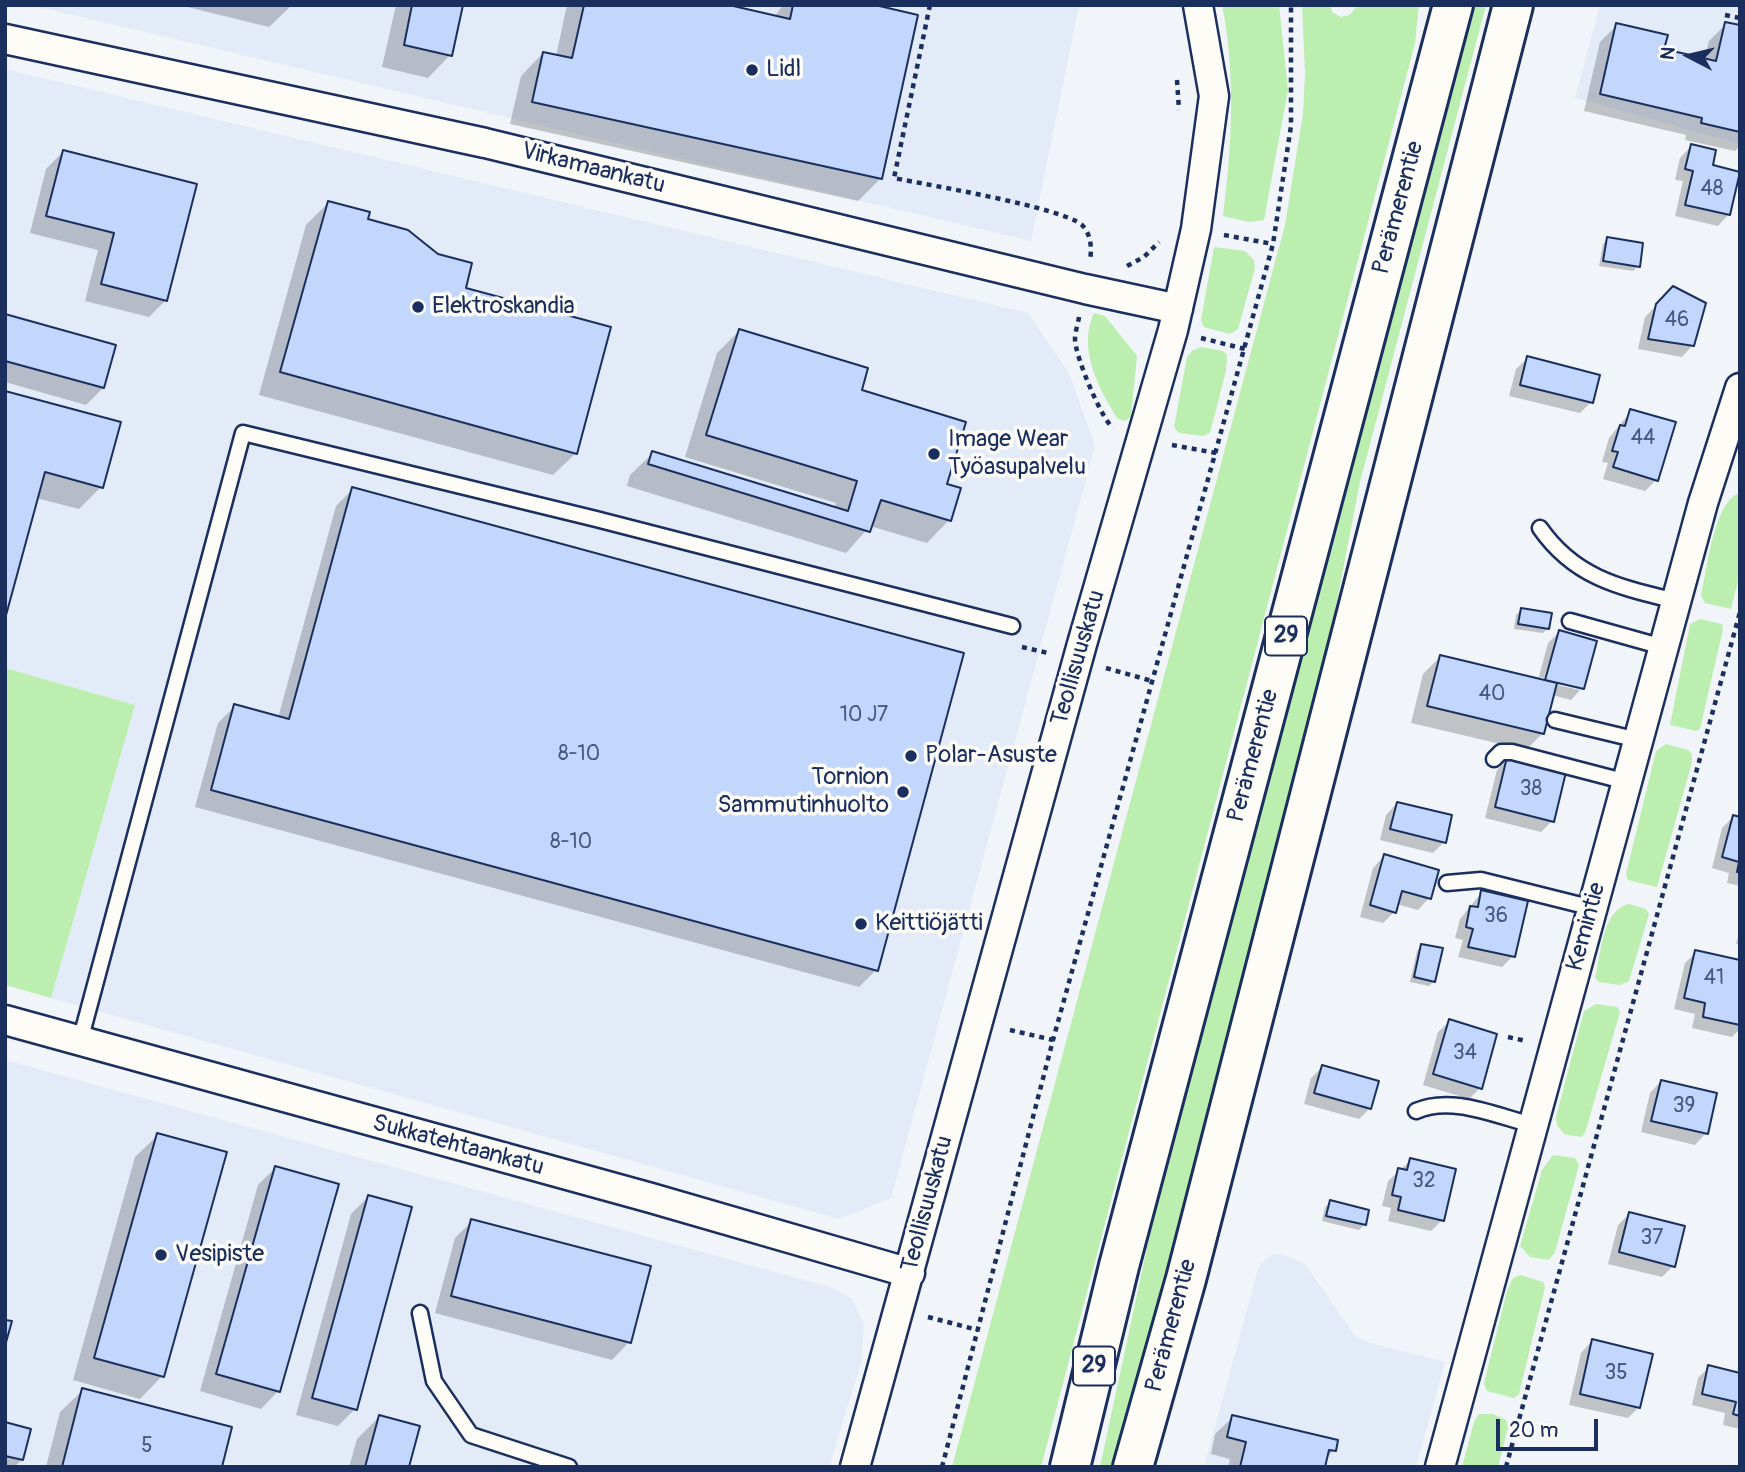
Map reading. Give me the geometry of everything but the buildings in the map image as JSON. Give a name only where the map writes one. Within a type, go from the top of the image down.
[{"type":"highway","name":"Perämerentie","points":[[1070,1467],[1119,1266],[1453,5]]},
{"type":"highway","name":"Perämerentie","points":[[1133,1467],[1186,1279],[1513,5]]},
{"type":"street","name":"Teollisuuskatu","points":[[855,1467],[1082,644],[1175,320],[1196,229],[1214,96],[1198,5]]},
{"type":"street","name":"Virkamaankatu","points":[[5,39],[1090,274],[1175,320]]},
{"type":"street","name":"Kemintie","points":[[1440,1467],[1663,647],[1740,388]]},
{"type":"street","name":"Sukkatehtaankatu","points":[[5,1020],[651,1198],[910,1273]]},
{"type":"lane","points":[[80,1041],[243,433],[610,522],[1012,626]]},
{"type":"lane","points":[[1539,528],[1556,551],[1587,574],[1623,588],[1676,601]]},
{"type":"lane","points":[[1570,621],[1663,647]]},
{"type":"lane","points":[[1555,720],[1638,740]]},
{"type":"lane","points":[[1494,759],[1501,752],[1512,752],[1627,782]]},
{"type":"lane","points":[[1447,883],[1481,880],[1592,908]]},
{"type":"lane","points":[[1416,1111],[1432,1104],[1450,1104],[1533,1125]]},
{"type":"lane","points":[[420,1314],[434,1381],[471,1436],[569,1467]]},
{"type":"path","points":[[930,5],[894,178],[1056,214],[1082,225],[1092,246],[1090,274],[1075,340],[1078,355],[1099,407],[1108,424],[1120,434]]},
{"type":"path","points":[[942,1467],[1053,1040],[1273,244],[1291,126],[1291,5]]},
{"type":"path","points":[[1726,15],[1740,18]]},
{"type":"path","points":[[1176,72],[1179,123]]},
{"type":"path","points":[[1115,268],[1125,267],[1144,257],[1158,244],[1163,234]]},
{"type":"path","points":[[1219,234],[1273,244]]},
{"type":"path","points":[[1175,320],[1245,349]]},
{"type":"path","points":[[1170,445],[1216,453]]},
{"type":"path","points":[[1506,1467],[1740,611]]},
{"type":"path","points":[[1020,646],[1056,655]]},
{"type":"path","points":[[1097,666],[1152,681]]},
{"type":"path","points":[[1010,1030],[1053,1040]]},
{"type":"path","points":[[898,1309],[978,1330]]},
{"type":"shaded area","points":[[31,5],[1079,5],[1031,241]]},
{"type":"shaded area","points":[[1600,5],[1740,5],[1740,144],[1575,98]]},
{"type":"shaded area","points":[[5,69],[1028,313],[1069,373],[1095,446],[891,1198],[839,1219],[51,998],[135,705],[5,668]]},
{"type":"shaded area","points":[[5,1060],[833,1288],[852,1299],[864,1324],[861,1363],[829,1467],[5,1467]]},
{"type":"shaded area","points":[[1282,1254],[1305,1264],[1355,1336],[1370,1343],[1445,1362],[1416,1467],[1204,1467],[1259,1266],[1271,1255]]},
{"type":"green space","points":[[1222,5],[1279,5],[1288,90],[1264,220],[1249,222],[1223,216],[1229,163],[1231,84]]},
{"type":"green space","points":[[1302,5],[1331,5],[1332,12],[1341,17],[1350,15],[1357,5],[1419,5],[1415,43],[1041,1467],[952,1467],[1285,225],[1303,114],[1305,73]]},
{"type":"green space","points":[[1473,5],[1486,5],[1360,482],[1327,652],[1116,1467],[1100,1467],[1154,1215]]},
{"type":"green space","points":[[1214,247],[1245,251],[1254,260],[1255,268],[1238,329],[1230,334],[1204,327],[1201,320]]},
{"type":"green space","points":[[1094,313],[1105,316],[1137,356],[1131,416],[1126,421],[1118,419],[1092,368],[1088,340]]},
{"type":"green space","points":[[1202,347],[1223,351],[1227,355],[1226,371],[1210,433],[1203,436],[1179,433],[1174,427],[1187,357],[1193,350]]},
{"type":"green space","points":[[1740,493],[1740,574],[1731,609],[1705,603],[1701,596],[1718,522],[1731,498]]},
{"type":"green space","points":[[1700,619],[1722,624],[1723,629],[1700,729],[1696,731],[1670,725],[1690,624]]},
{"type":"green space","points":[[5,668],[135,705],[51,998],[5,985]]},
{"type":"green space","points":[[1666,744],[1688,750],[1692,754],[1692,762],[1657,887],[1628,880],[1626,874],[1656,751]]},
{"type":"green space","points":[[1629,904],[1646,909],[1649,914],[1629,981],[1620,985],[1599,982],[1595,978],[1604,934],[1613,915]]},
{"type":"green space","points":[[1596,1004],[1617,1007],[1620,1012],[1585,1133],[1581,1137],[1564,1134],[1557,1125],[1556,1117],[1584,1011]]},
{"type":"green space","points":[[1553,1155],[1575,1158],[1579,1165],[1555,1252],[1549,1260],[1530,1257],[1520,1246],[1542,1170]]},
{"type":"green space","points":[[1520,1275],[1543,1282],[1545,1287],[1519,1394],[1514,1398],[1487,1391],[1484,1383],[1507,1291],[1513,1278]]},
{"type":"green space","points":[[1479,1414],[1493,1414],[1506,1420],[1508,1428],[1498,1467],[1462,1467],[1474,1422]]},
{"type":"place","name":"Lidl","points":[[752,70]]},
{"type":"place","name":"Elektroskandia","points":[[418,307]]},
{"type":"place","name":"Image Wear Työasupalvelu","points":[[934,454]]},
{"type":"place","name":"Polar-Asuste","points":[[911,756]]},
{"type":"place","name":"Tornion Sammutinhuolto","points":[[903,792]]},
{"type":"place","name":"Keittiöjätti","points":[[861,924]]},
{"type":"place","name":"Vesipiste","points":[[161,1255]]}]
